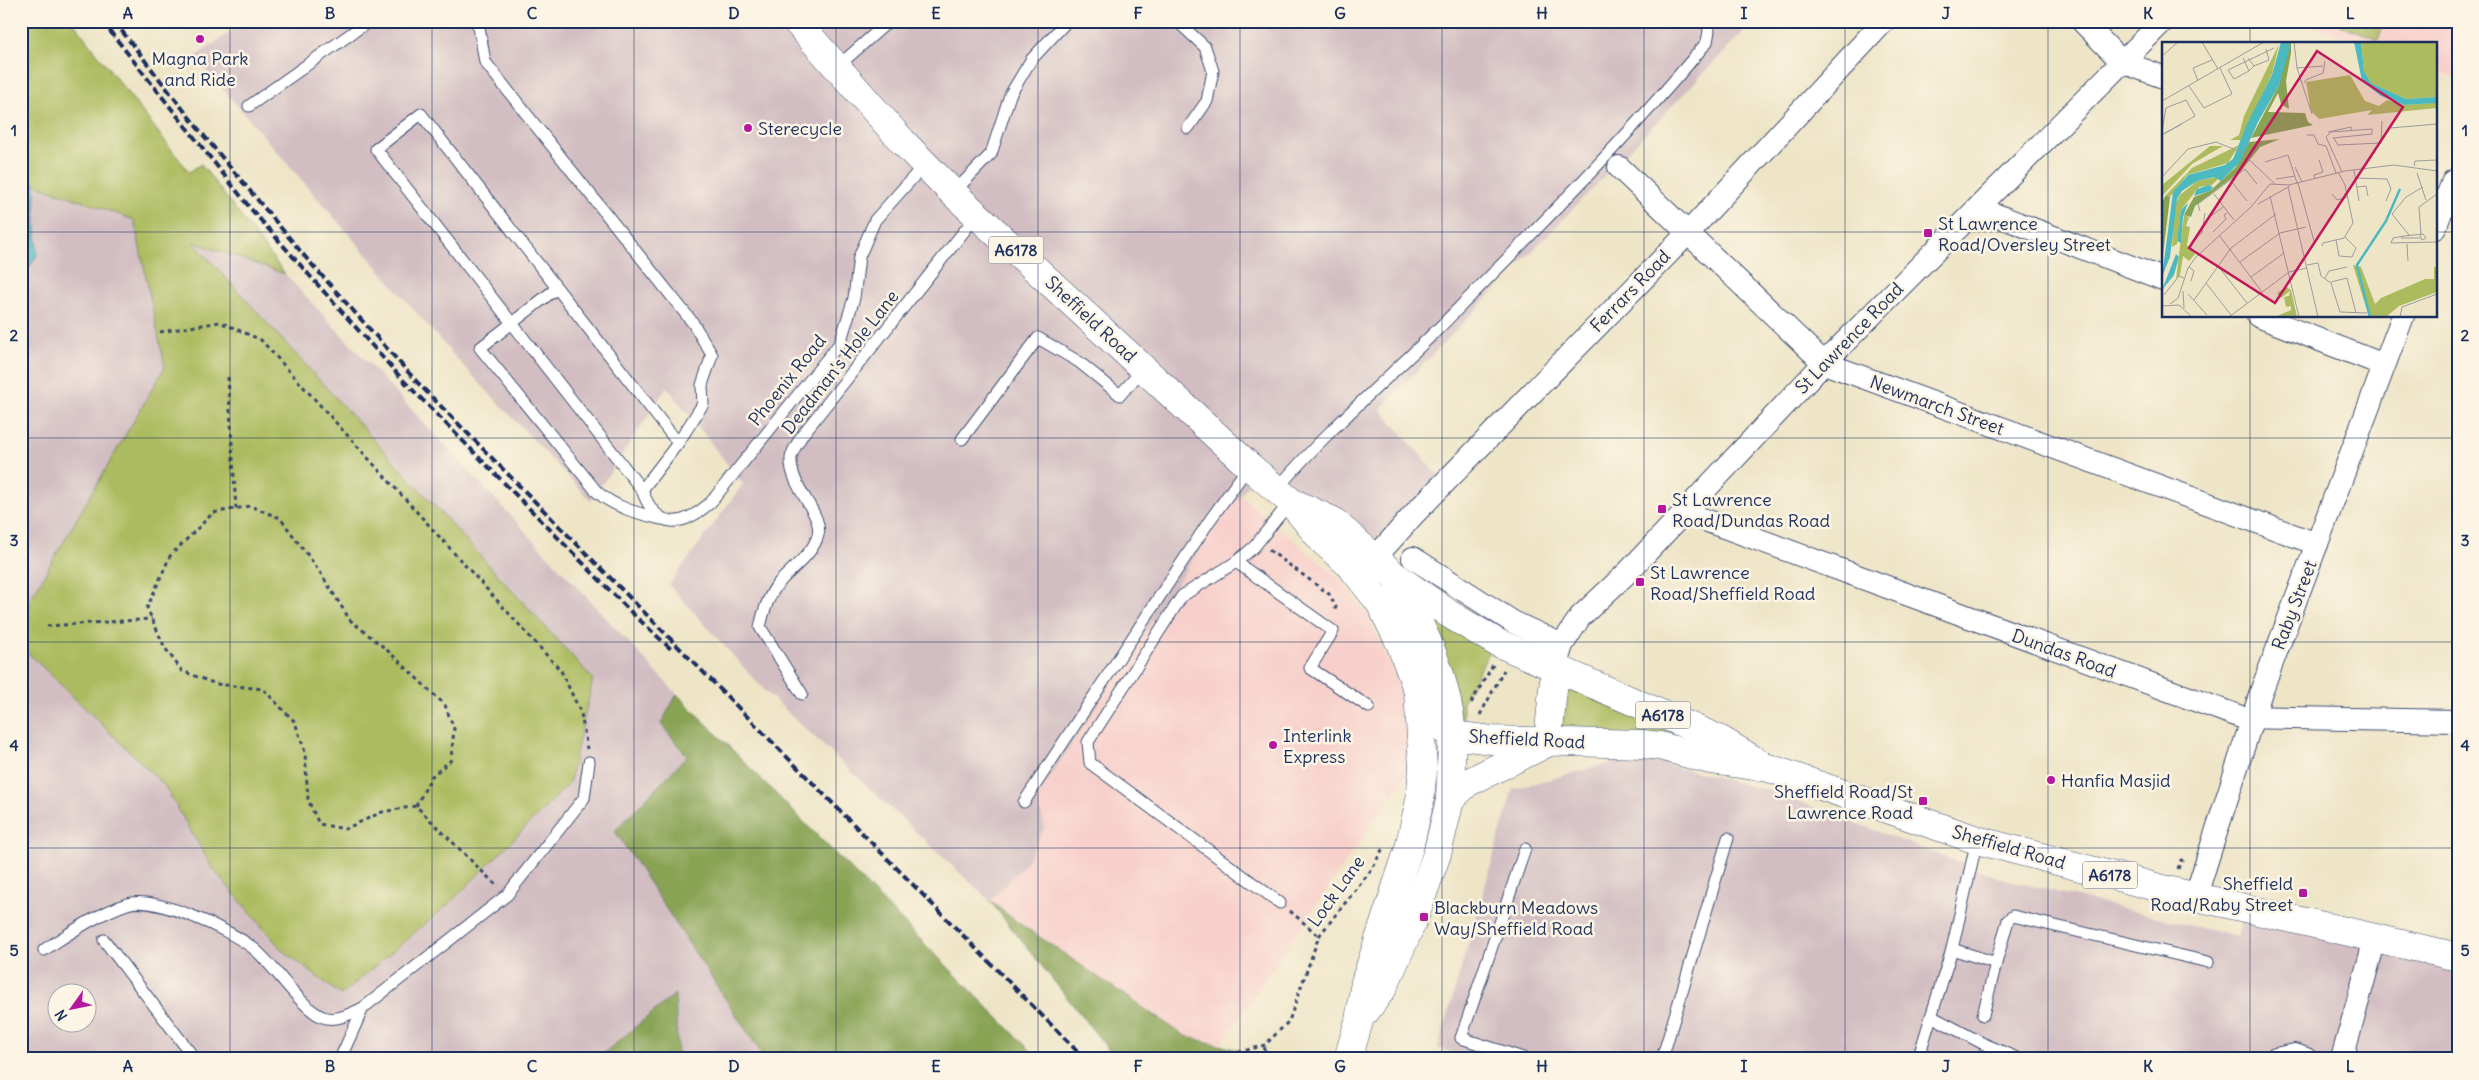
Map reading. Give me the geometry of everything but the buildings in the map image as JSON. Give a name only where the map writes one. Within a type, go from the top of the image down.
[{"type":"main road","name":"Sheffield Road","points":[[796,21],[953,194],[1249,466],[1284,495],[1323,541],[1350,565],[1380,603],[1400,643],[1418,692],[1430,715],[1440,726],[1464,736],[1548,742],[1660,746],[1710,760],[1769,768],[1977,840],[2195,898],[2458,957]]},
{"type":"main road","name":"Sheffield Road","points":[[1284,495],[1333,521],[1374,558],[1404,567],[1449,614],[1514,651],[1558,657],[1720,739],[1769,768]]},
{"type":"main road","points":[[1374,558],[1369,573],[1380,603]]},
{"type":"main road","points":[[1359,1021],[1382,988],[1414,918],[1437,854],[1464,736],[1450,706],[1442,675],[1416,615],[1404,567]]},
{"type":"main road","points":[[1450,800],[1467,783],[1548,742],[1558,657]]},
{"type":"main road","points":[[1348,1059],[1359,1021],[1365,982],[1403,866],[1420,800],[1423,768],[1418,692]]},
{"type":"street","name":"Ferrars Road","points":[[1374,558],[1415,512],[1687,234],[1884,21]]},
{"type":"street","points":[[2082,21],[2122,62],[2162,77]]},
{"type":"street","name":"St Lawrence Road","points":[[1558,657],[1580,616],[1628,572],[1824,363],[2163,21]]},
{"type":"street","name":"Newmarch Street","points":[[1619,167],[1824,363],[2317,544]]},
{"type":"street","points":[[2436,224],[2448,180]]},
{"type":"street","points":[[1978,208],[2162,280]]},
{"type":"street","points":[[2263,318],[2384,365]]},
{"type":"street","name":"Raby Street","points":[[2195,898],[2261,692],[2401,318]]},
{"type":"street","name":"Dundas Road","points":[[1684,512],[2241,717],[2458,721]]},
{"type":"street","name":"Sheffield Road","points":[[1404,567],[1513,622],[1558,657]]},
{"type":"street","points":[[2342,1059],[2375,939]]},
{"type":"street","points":[[2276,1059],[2295,1055],[2306,1059]]},
{"type":"lane","points":[[249,106],[369,21]]},
{"type":"lane","points":[[476,21],[479,27],[485,62],[688,316],[712,355],[702,385],[703,404],[678,443],[642,490]]},
{"type":"lane","points":[[837,67],[889,21]]},
{"type":"lane","points":[[953,194],[992,154],[1010,95],[1031,60],[1067,21]]},
{"type":"lane","points":[[1177,21],[1205,47],[1213,71],[1207,101],[1188,128]]},
{"type":"lane","points":[[1280,903],[1090,763],[1088,742],[1182,596],[1236,562],[1254,547],[1309,452],[1434,333],[1622,140],[1707,42],[1709,31],[1707,21]]},
{"type":"lane","points":[[667,521],[656,515],[648,505],[642,490],[376,149],[421,114],[678,443]]},
{"type":"lane","name":"Phoenix Road","points":[[667,521],[680,522],[691,518],[711,502],[840,343],[854,298],[859,257],[875,220],[925,164]]},
{"type":"lane","name":"Deadman's Hole Lane","points":[[802,694],[760,627],[763,612],[776,586],[810,550],[819,535],[817,518],[792,475],[791,456],[803,434],[977,215]]},
{"type":"lane","points":[[557,288],[480,348],[597,492],[606,500],[625,510],[667,521]]},
{"type":"lane","points":[[962,439],[1038,338],[1079,362],[1120,395],[1144,368]]},
{"type":"lane","points":[[1024,802],[1210,520],[1249,466]]},
{"type":"lane","points":[[1236,562],[1333,631],[1310,668],[1368,707]]},
{"type":"lane","points":[[44,950],[87,923],[128,903],[162,905],[216,926],[254,948],[303,1002],[323,1018],[341,1017],[363,1008],[507,895],[584,798],[589,762]]},
{"type":"lane","points":[[1662,1059],[1728,838]]},
{"type":"lane","points":[[1918,1059],[1952,949],[1977,840]]},
{"type":"lane","points":[[1525,849],[1461,1038],[1526,1059]]},
{"type":"lane","points":[[1983,1015],[2008,920],[2012,916],[2208,962]]},
{"type":"lane","points":[[104,940],[195,1059]]},
{"type":"lane","points":[[1952,949],[1996,963]]},
{"type":"lane","points":[[340,1059],[363,1008]]},
{"type":"lane","points":[[1931,1016],[1982,1043],[2019,1059]]},
{"type":"path","points":[[2453,21],[2458,26]]},
{"type":"path","points":[[160,332],[220,322],[260,340],[561,671],[581,713],[589,762]]},
{"type":"path","points":[[228,377],[236,509]]},
{"type":"path","points":[[250,506],[280,518],[318,569],[350,620],[387,650],[445,705],[454,729],[451,760],[432,776],[416,806],[382,812],[345,829],[318,824],[308,800],[305,752],[295,722],[263,690],[216,684],[182,671],[165,648],[147,608],[170,556],[213,513],[250,506]]},
{"type":"path","points":[[48,626],[152,619]]},
{"type":"path","points":[[1464,736],[1475,724],[1514,651]]},
{"type":"path","points":[[416,806],[507,895]]},
{"type":"path","name":"Lock Lane","points":[[1265,1045],[1288,1021],[1319,936],[1372,869],[1385,844]]},
{"type":"path","points":[[1280,903],[1319,936]]},
{"type":"path","points":[[1215,1059],[1265,1045],[1264,1059]]},
{"type":"shaded area","points":[[245,21],[1754,21],[1380,409],[1445,483],[1372,561],[1255,477],[1216,524],[1037,797],[1045,827],[1025,864],[990,901],[765,691],[669,585],[743,484],[667,387],[591,501],[456,358],[195,57]]},
{"type":"shaded area","points":[[2301,21],[2458,21],[2458,78],[2436,70],[2436,42],[2358,42]]},
{"type":"shaded area","points":[[35,184],[285,274],[677,694],[661,724],[692,764],[615,831],[765,1059],[678,1059],[675,994],[597,1059],[21,1059],[21,388],[27,271],[37,255]]},
{"type":"shaded area","points":[[1240,495],[1339,578],[1369,617],[1397,679],[1407,727],[1406,775],[1220,1045],[1185,1036],[1016,921],[990,901],[1025,864],[1045,827],[1037,797],[1216,524]]},
{"type":"shaded area","points":[[1636,756],[1777,793],[1997,877],[2237,937],[2248,901],[2458,949],[2458,1059],[1471,1059],[1438,1048],[1513,789]]},
{"type":"green space","points":[[21,21],[72,21],[189,172],[201,164],[285,274],[193,242],[593,679],[569,784],[451,902],[341,995],[282,950],[213,869],[164,785],[21,644],[21,615],[165,367],[134,220],[35,184],[21,161]]},
{"type":"green space","points":[[2330,21],[2385,21],[2378,39]]},
{"type":"green space","points":[[1421,608],[1490,651],[1463,701],[1463,724]]},
{"type":"green space","points":[[1562,685],[1719,744],[1561,731]]},
{"type":"green space","points":[[677,694],[1039,1059],[765,1059],[615,831],[687,756],[661,724]]},
{"type":"green space","points":[[990,901],[1016,921],[1185,1036],[1272,1059],[1116,1059]]},
{"type":"green space","points":[[675,994],[678,1059],[597,1059]]},
{"type":"water","points":[[21,161],[35,184],[37,255],[27,271],[21,388]]},
{"type":"railway","points":[[102,21],[251,209],[401,378],[632,613],[672,650]]},
{"type":"railway","points":[[114,21],[200,131],[307,259],[417,382],[1085,1059]]},
{"type":"place","name":"Magna Park and Ride","points":[[200,39]]},
{"type":"place","name":"Sterecycle","points":[[748,128]]},
{"type":"place","name":"St Lawrence Road/Oversley Street","points":[[1928,233]]},
{"type":"place","name":"St Lawrence Road/Dundas Road","points":[[1662,509]]},
{"type":"place","name":"St Lawrence Road/Sheffield Road","points":[[1640,582]]},
{"type":"place","name":"Interlink Express","points":[[1273,745]]},
{"type":"place","name":"Hanfia Masjid","points":[[2051,780]]},
{"type":"place","name":"Sheffield Road/St Lawrence Road","points":[[1923,801]]},
{"type":"place","name":"Sheffield Road/Raby Street","points":[[2303,893]]},
{"type":"place","name":"Blackburn Meadows Way/Sheffield Road","points":[[1424,917]]}]
